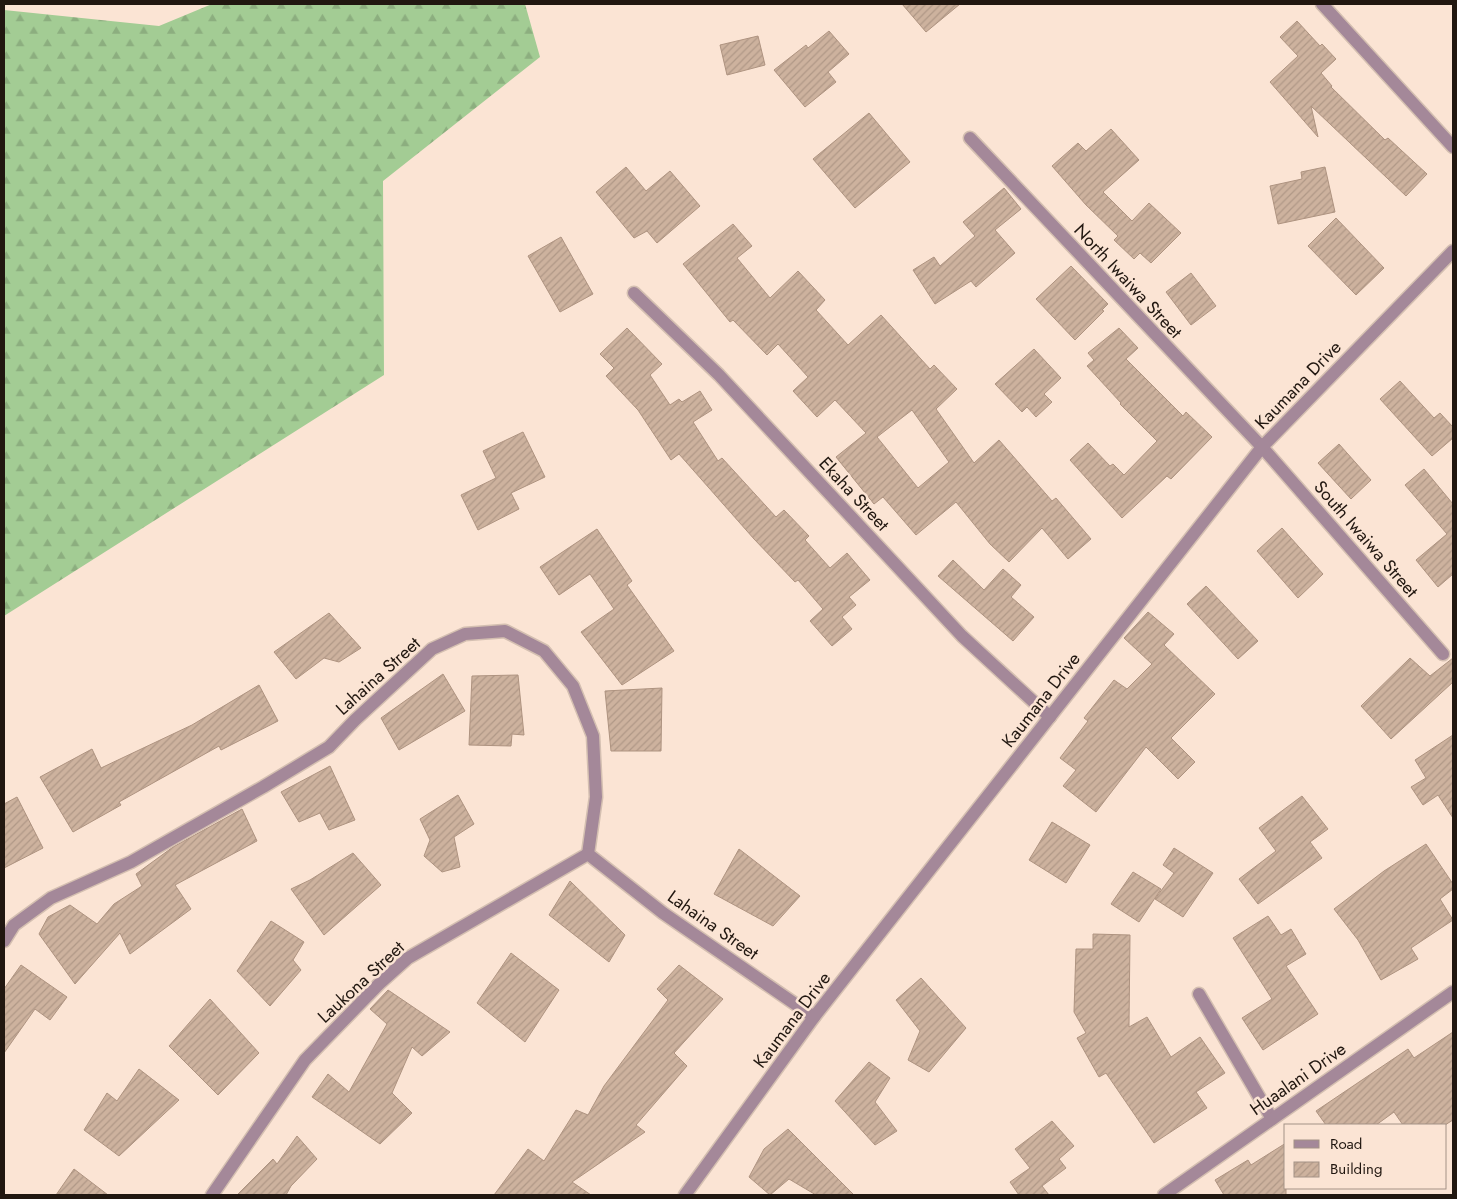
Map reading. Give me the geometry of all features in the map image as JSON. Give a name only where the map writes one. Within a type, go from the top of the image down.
[{"type":"street","points":[[1322,4],[1453,147]]},
{"type":"street","name":"North Iwaiwa Street","points":[[970,138],[1262,447]]},
{"type":"street","name":"Kaumana Drive","points":[[685,1195],[814,1017],[1262,447],[1453,250]]},
{"type":"street","name":"Ekaha Street","points":[[634,293],[719,375],[962,636],[1050,718]]},
{"type":"street","name":"South Iwaiwa Street","points":[[1262,447],[1443,654]]},
{"type":"street","name":"Lahaina Street","points":[[4,942],[14,925],[51,898],[131,862],[263,788],[329,746],[432,649],[465,634],[505,631],[544,651],[572,686],[593,736],[596,797],[588,854],[663,913],[814,1017]]},
{"type":"street","name":"Laukona Street","points":[[212,1195],[305,1060],[379,984],[408,958],[588,854]]},
{"type":"street","name":"Huaalani Drive","points":[[1164,1195],[1453,992]]},
{"type":"street","points":[[1199,994],[1272,1119]]},
{"type":"green space","points":[[212,4],[525,4],[540,57],[383,181],[384,375],[4,616],[4,10],[159,26]]},
{"type":"building","points":[[902,4],[960,4],[926,32]]},
{"type":"building","points":[[1297,21],[1320,46],[1322,44],[1336,59],[1321,73],[1331,87],[1385,140],[1388,138],[1427,174],[1406,196],[1311,106],[1318,137],[1270,82],[1298,56],[1280,37]]},
{"type":"building","points":[[829,31],[849,54],[828,72],[836,82],[805,107],[774,70],[806,45],[808,48]]},
{"type":"building","points":[[758,36],[765,65],[727,75],[720,45]]},
{"type":"building","points":[[869,113],[910,162],[855,208],[813,159]]},
{"type":"building","points":[[1111,129],[1139,160],[1103,192],[1132,221],[1149,203],[1181,233],[1151,263],[1140,253],[1134,259],[1114,240],[1118,236],[1086,205],[1052,166],[1078,143],[1086,151]]},
{"type":"building","points":[[626,167],[646,191],[670,171],[700,206],[657,243],[647,231],[634,238],[596,192]]},
{"type":"building","points":[[1325,167],[1335,212],[1278,224],[1270,186],[1302,179],[1301,172]]},
{"type":"building","points":[[1004,188],[1021,209],[995,230],[1015,253],[976,287],[971,281],[935,304],[913,270],[934,257],[940,266],[975,236],[963,222]]},
{"type":"building","points":[[1336,218],[1384,268],[1356,295],[1308,246]]},
{"type":"building","points":[[733,224],[752,246],[737,258],[770,298],[798,271],[825,300],[816,310],[848,345],[881,315],[930,369],[934,365],[957,389],[936,409],[974,463],[999,440],[1052,501],[1056,498],[1091,539],[1068,559],[1042,528],[1009,562],[990,544],[956,502],[916,535],[883,497],[874,504],[836,457],[866,433],[835,400],[817,417],[793,391],[808,377],[778,344],[767,355],[733,320],[730,322],[683,264]],"holes":[[[912,410],[949,462],[918,488],[877,437]]]},
{"type":"building","points":[[561,237],[593,294],[560,312],[528,256]]},
{"type":"building","points":[[1071,266],[1108,304],[1102,310],[1104,311],[1075,340],[1036,299]]},
{"type":"building","points":[[1191,273],[1216,306],[1191,325],[1166,292]]},
{"type":"building","points":[[627,328],[662,364],[650,375],[670,405],[679,399],[682,402],[700,391],[712,410],[693,422],[718,461],[722,458],[776,517],[784,510],[809,536],[805,540],[830,568],[847,553],[870,580],[849,597],[856,605],[842,617],[852,629],[832,646],[810,621],[823,609],[798,580],[795,582],[754,539],[679,454],[671,460],[638,410],[606,376],[614,368],[600,354]]},
{"type":"building","points":[[1119,328],[1138,348],[1126,359],[1183,416],[1186,412],[1212,437],[1171,479],[1167,476],[1122,518],[1070,460],[1088,443],[1110,466],[1113,464],[1124,475],[1157,441],[1120,404],[1087,366],[1094,360],[1088,353]]},
{"type":"building","points":[[1034,349],[1061,378],[1044,394],[1052,402],[1036,417],[1027,407],[1022,412],[995,384]]},
{"type":"building","points":[[1400,381],[1434,418],[1440,413],[1453,427],[1453,438],[1432,456],[1380,399]]},
{"type":"building","points":[[523,432],[545,477],[511,493],[519,509],[478,530],[461,495],[496,478],[483,451]]},
{"type":"building","points":[[1339,444],[1371,480],[1351,499],[1318,463]]},
{"type":"building","points":[[1424,469],[1453,504],[1453,574],[1438,587],[1416,560],[1447,534],[1405,485]]},
{"type":"building","points":[[1282,528],[1323,574],[1298,598],[1257,551]]},
{"type":"building","points":[[597,529],[632,581],[627,585],[674,651],[622,685],[581,632],[614,609],[590,574],[559,595],[540,567]]},
{"type":"building","points":[[953,560],[984,590],[1003,569],[1021,585],[1011,597],[1034,617],[1013,641],[938,576]]},
{"type":"building","points":[[1206,586],[1258,641],[1238,659],[1187,604]]},
{"type":"building","points":[[1148,612],[1174,634],[1164,645],[1215,694],[1171,738],[1195,762],[1178,779],[1146,747],[1096,812],[1063,786],[1076,770],[1060,758],[1088,721],[1084,718],[1114,680],[1127,689],[1152,664],[1124,638]]},
{"type":"building","points":[[329,613],[361,648],[339,662],[324,658],[296,679],[274,652]]},
{"type":"building","points":[[1410,658],[1430,676],[1453,658],[1453,682],[1391,739],[1361,706]]},
{"type":"building","points":[[443,674],[465,711],[399,750],[381,718]]},
{"type":"building","points":[[518,675],[524,735],[512,734],[511,746],[469,745],[472,676]]},
{"type":"building","points":[[259,685],[278,721],[221,750],[219,746],[119,802],[121,805],[73,832],[40,777],[92,749],[101,768],[192,725]]},
{"type":"building","points":[[662,688],[661,751],[611,751],[605,691]]},
{"type":"building","points":[[1453,735],[1453,818],[1438,795],[1423,805],[1411,787],[1426,778],[1415,760]]},
{"type":"building","points":[[330,766],[355,820],[329,830],[320,813],[299,822],[281,792]]},
{"type":"building","points":[[458,795],[474,824],[454,837],[460,867],[442,872],[424,856],[430,840],[420,819]]},
{"type":"building","points":[[1302,796],[1328,829],[1310,842],[1322,858],[1258,904],[1239,879],[1276,851],[1259,828]]},
{"type":"building","points":[[17,797],[43,848],[4,868],[4,804]]},
{"type":"building","points":[[242,809],[257,841],[175,885],[191,909],[130,954],[120,933],[75,984],[39,934],[48,917],[70,905],[97,924],[114,904],[142,886],[136,874],[173,847]]},
{"type":"building","points":[[1052,822],[1090,845],[1066,883],[1029,860]]},
{"type":"building","points":[[1426,844],[1453,884],[1453,889],[1440,899],[1453,920],[1411,948],[1418,959],[1381,980],[1358,940],[1334,909],[1384,871]]},
{"type":"building","points":[[1174,848],[1213,873],[1183,917],[1155,899],[1174,873],[1163,865]]},
{"type":"building","points":[[739,849],[800,896],[773,926],[714,894]]},
{"type":"building","points":[[353,853],[381,885],[324,935],[291,889],[310,880]]},
{"type":"building","points":[[1133,872],[1161,889],[1139,922],[1111,904]]},
{"type":"building","points":[[570,881],[625,935],[609,962],[549,915]]},
{"type":"building","points":[[1268,916],[1281,935],[1291,929],[1306,954],[1286,966],[1318,1014],[1263,1050],[1242,1018],[1272,999],[1233,938]]},
{"type":"building","points":[[271,921],[304,942],[293,960],[301,970],[270,1006],[237,971]]},
{"type":"building","points":[[1093,934],[1130,935],[1129,1027],[1147,1017],[1171,1057],[1200,1037],[1225,1073],[1196,1092],[1207,1108],[1154,1143],[1106,1073],[1099,1077],[1077,1038],[1086,1033],[1074,1012],[1076,949],[1093,949]]},
{"type":"building","points":[[511,953],[559,990],[525,1042],[477,1003]]},
{"type":"building","points":[[21,965],[67,997],[50,1020],[35,1009],[4,1053],[4,989]]},
{"type":"building","points":[[679,965],[723,999],[674,1053],[687,1066],[636,1125],[645,1132],[572,1182],[591,1195],[494,1195],[528,1149],[544,1161],[576,1110],[588,1115],[604,1086],[668,1000],[657,989]]},
{"type":"building","points":[[921,978],[966,1028],[929,1072],[908,1060],[920,1031],[896,1000]]},
{"type":"building","points":[[388,990],[450,1032],[422,1056],[412,1047],[392,1093],[412,1113],[380,1144],[312,1097],[328,1074],[349,1092],[387,1024],[370,1009]]},
{"type":"building","points":[[210,999],[259,1053],[218,1095],[169,1046]]},
{"type":"building","points":[[1453,1032],[1453,1120],[1447,1124],[1402,1124],[1394,1112],[1377,1124],[1325,1124],[1316,1111],[1408,1049],[1414,1058]]},
{"type":"building","points":[[869,1062],[890,1078],[875,1102],[897,1131],[875,1145],[835,1101]]},
{"type":"building","points":[[139,1069],[179,1100],[119,1156],[84,1130],[107,1093],[117,1101]]},
{"type":"building","points":[[1052,1121],[1074,1146],[1059,1159],[1066,1168],[1042,1186],[1049,1195],[1019,1195],[1010,1182],[1030,1168],[1015,1149]]},
{"type":"building","points":[[788,1129],[854,1195],[816,1195],[789,1179],[770,1195],[749,1177],[764,1149]]},
{"type":"building","points":[[297,1136],[317,1159],[291,1186],[286,1195],[237,1195],[273,1159],[277,1164]]},
{"type":"building","points":[[1284,1144],[1284,1189],[1286,1189],[1286,1195],[1224,1195],[1215,1180],[1248,1160],[1251,1165]]},
{"type":"building","points":[[74,1169],[108,1195],[56,1195]]}]
